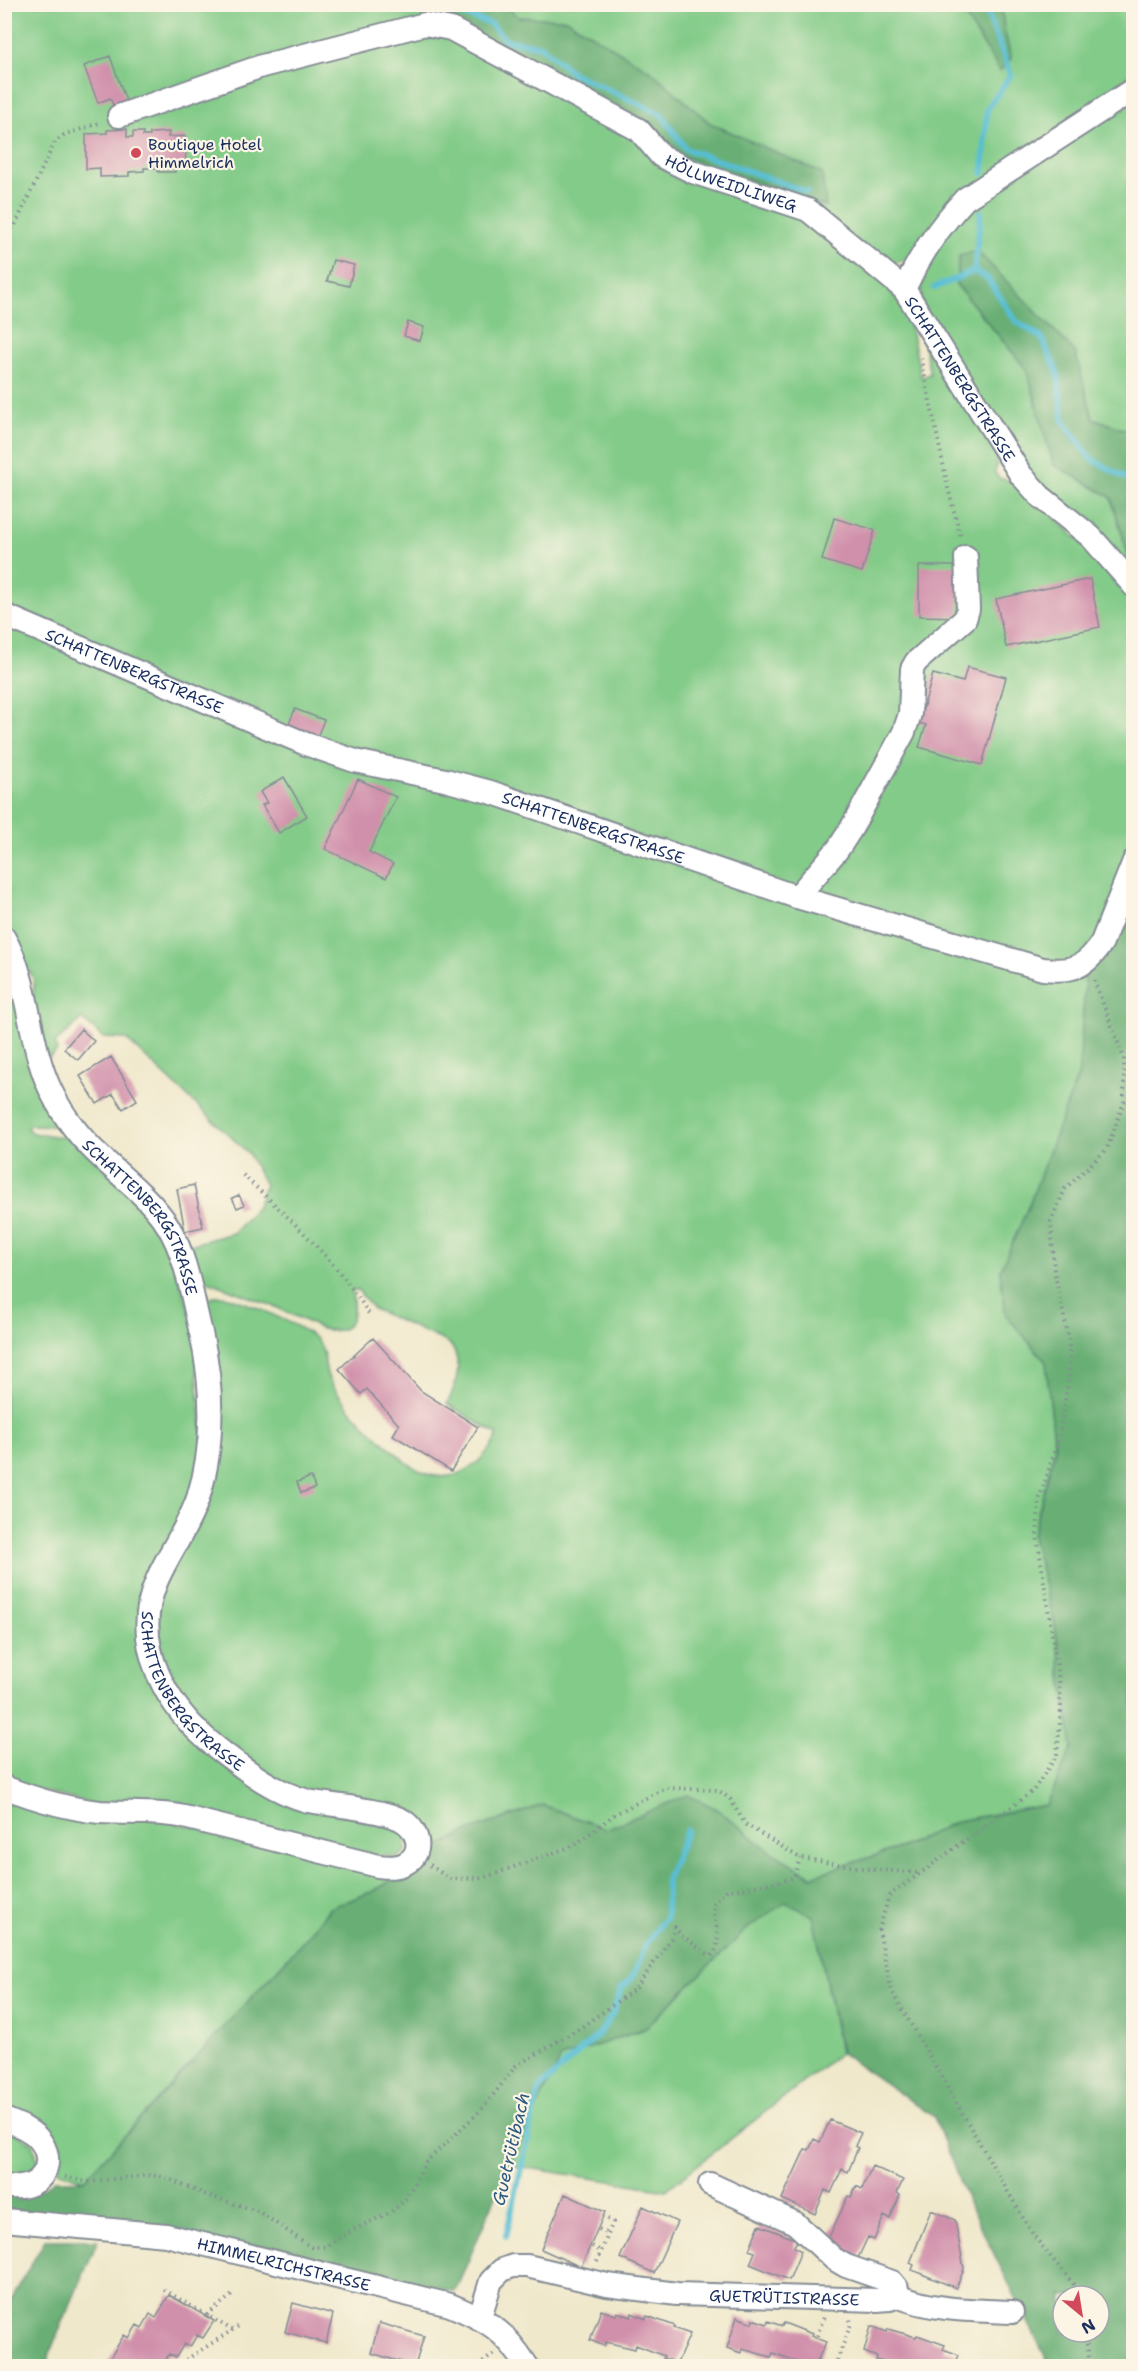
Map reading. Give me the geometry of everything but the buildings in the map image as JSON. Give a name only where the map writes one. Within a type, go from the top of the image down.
[{"type":"street","name":"HÖLLWEIDLIWEG","points":[[119,116],[262,66],[425,24],[451,29],[639,130],[661,156],[693,172],[808,210],[904,289]]},
{"type":"street","name":"SCHATTENBERGSTRASSE","points":[[1134,89],[965,199],[942,224],[921,254],[904,289],[1021,475],[1040,496],[1091,537],[1134,586]]},
{"type":"street","points":[[797,897],[852,829],[904,732],[910,714],[910,681],[916,662],[965,619],[968,609],[966,557]]},
{"type":"street","name":"SCHATTENBERGSTRASSE","points":[[4,615],[306,744],[355,761],[490,792],[797,897],[1043,969],[1069,970],[1086,962],[1102,942],[1134,861]]},
{"type":"street","name":"SCHATTENBERGSTRASSE","points":[[4,938],[16,963],[37,1058],[53,1095],[85,1140],[149,1202],[168,1226],[187,1277],[202,1337],[207,1365],[210,1411],[208,1450],[203,1479],[191,1518],[164,1564],[151,1594],[148,1636],[159,1679],[173,1705],[195,1729],[256,1777],[294,1798],[399,1819],[414,1830],[418,1842],[415,1854]]},
{"type":"street","points":[[4,1787],[81,1809],[169,1814],[184,1817],[378,1866],[402,1865],[415,1854]]},
{"type":"street","points":[[4,2119],[24,2128],[38,2138],[46,2152],[47,2160],[41,2178],[30,2185],[15,2188],[4,2185]]},
{"type":"street","name":"GUETRÜTISTRASSE","points":[[480,2317],[491,2281],[502,2270],[513,2266],[527,2266],[621,2287],[677,2294],[884,2300],[897,2296],[897,2288],[892,2282],[840,2264],[795,2223],[710,2184]]},
{"type":"street","name":"HIMMELRICHSTRASSE","points":[[8,2226],[66,2224],[166,2235],[450,2305],[480,2317],[510,2341],[527,2367]]},
{"type":"street","points":[[897,2296],[919,2305],[946,2309],[1012,2312]]},
{"type":"path","points":[[4,240],[15,225],[55,142],[64,135],[119,116]]},
{"type":"path","points":[[920,350],[948,488],[966,557]]},
{"type":"path","points":[[1073,2284],[1033,2235],[891,1990],[879,1930],[889,1896],[1033,1791],[1057,1755],[1061,1710],[1060,1687],[1037,1536],[1039,1500],[1060,1434],[1070,1369],[1069,1340],[1054,1271],[1051,1221],[1065,1189],[1107,1149],[1124,1102],[1124,1058],[1095,983],[1096,975]]},
{"type":"path","points":[[243,1175],[345,1277],[369,1314]]},
{"type":"path","points":[[415,1854],[450,1879],[483,1878],[575,1845],[615,1814],[666,1788],[718,1790],[730,1799],[745,1824],[800,1858],[868,1869],[920,1873]]},
{"type":"path","points":[[45,2171],[87,2182],[151,2175],[164,2177],[206,2195],[258,2211],[311,2247],[325,2247],[355,2229],[391,2212],[405,2200],[426,2162],[482,2109],[516,2066],[582,2027],[636,1988],[672,1937],[675,1927],[689,1941],[711,1956],[716,1951],[718,1942],[713,1904],[727,1890],[742,1890],[794,1878],[800,1858]]},
{"type":"path","points":[[598,2261],[613,2222],[604,2217]]},
{"type":"path","points":[[599,2229],[608,2234]]},
{"type":"path","points":[[592,2246],[601,2251]]},
{"type":"path","points":[[164,2290],[232,2330]]},
{"type":"path","points":[[207,2315],[232,2295]]},
{"type":"path","points":[[836,2367],[851,2324],[841,2299]]},
{"type":"path","points":[[817,2336],[822,2322]]},
{"type":"path","points":[[176,2367],[239,2326]]},
{"type":"path","points":[[1087,2344],[1090,2367]]},
{"type":"path","points":[[478,2367],[501,2349]]},
{"type":"green space","points":[[504,4],[518,17],[566,19],[651,71],[710,123],[822,173],[826,207],[679,155],[644,118],[549,73],[440,16],[442,5]]},
{"type":"green space","points":[[5,5],[1133,5],[1133,433],[1093,418],[1075,352],[956,284],[1027,370],[1053,464],[1111,497],[1133,571],[1028,477],[923,307],[921,287],[923,273],[910,258],[895,263],[882,261],[888,288],[906,311],[921,377],[930,374],[920,326],[999,452],[995,473],[999,478],[1019,483],[1126,586],[1133,600],[1133,846],[1086,969],[1079,1073],[1029,1205],[1000,1271],[1006,1315],[1046,1362],[1055,1449],[1032,1536],[1055,1625],[1072,1747],[1047,1805],[957,1821],[905,1846],[812,1876],[771,1852],[717,1809],[606,1829],[543,1805],[471,1830],[429,1851],[426,1832],[414,1818],[300,1794],[209,1734],[161,1667],[157,1598],[202,1504],[204,1303],[208,1300],[219,1296],[229,1297],[310,1334],[320,1344],[328,1376],[335,1390],[349,1407],[400,1457],[426,1473],[451,1476],[462,1472],[482,1457],[498,1435],[447,1404],[454,1389],[458,1365],[454,1350],[449,1343],[373,1309],[357,1289],[352,1292],[353,1310],[350,1323],[340,1330],[332,1330],[322,1329],[278,1308],[200,1278],[186,1246],[233,1233],[257,1207],[265,1185],[248,1153],[126,1039],[104,1038],[82,1019],[55,1043],[57,1051],[45,1060],[31,1004],[33,978],[5,928]]},
{"type":"green space","points":[[958,5],[1001,5],[1011,58],[1000,71]]},
{"type":"green space","points":[[977,251],[1075,352],[1093,418],[1133,433],[1133,571],[1111,497],[1053,464],[1027,370],[956,284],[959,256]]},
{"type":"green space","points":[[1133,874],[1133,2366],[1050,2366],[966,2198],[934,2117],[841,2053],[813,1916],[786,1902],[748,1928],[644,2029],[561,2058],[509,2165],[455,2292],[104,2218],[5,2210],[4,2194],[44,2188],[54,2180],[84,2180],[307,1937],[330,1908],[374,1891],[420,1863],[429,1851],[471,1830],[543,1805],[606,1829],[688,1795],[717,1809],[771,1852],[812,1876],[905,1846],[957,1821],[1047,1805],[1072,1747],[1055,1625],[1032,1536],[1055,1449],[1046,1362],[1006,1315],[1000,1271],[1029,1205],[1079,1073],[1086,969],[1104,959]]},
{"type":"green space","points":[[4,951],[65,1126],[29,1125],[27,1128],[32,1133],[76,1139],[160,1226],[193,1318],[203,1449],[144,1652],[230,1764],[400,1829],[407,1835],[406,1851],[397,1858],[105,1807],[5,1782]]},
{"type":"green space","points":[[15,1797],[158,1819],[403,1874],[374,1891],[330,1908],[307,1937],[84,2180],[59,2171],[57,2159],[5,2112],[4,1810]]},
{"type":"green space","points":[[785,1902],[813,1915],[840,2053],[666,2190],[509,2165],[561,2058],[644,2029],[748,1928]]},
{"type":"green space","points":[[4,2126],[33,2143],[39,2164],[27,2179],[5,2176]]},
{"type":"green space","points":[[45,2240],[98,2240],[50,2352],[48,2366],[5,2366],[5,2311]]},
{"type":"waterway","points":[[451,4],[455,12],[491,24],[505,40],[541,46],[572,73],[661,114],[686,149],[807,192]]},
{"type":"waterway","points":[[983,173],[987,109],[1011,75],[984,4]]},
{"type":"waterway","points":[[974,271],[981,212]]},
{"type":"waterway","points":[[974,271],[987,278],[1016,321],[1042,338],[1058,374],[1063,420],[1090,458],[1134,483]]},
{"type":"waterway","points":[[934,288],[974,271]]},
{"type":"waterway","name":"Guetrütibach","points":[[506,2236],[539,2089],[600,2033],[613,2013],[621,1989],[632,1978],[647,1943],[666,1917],[667,1877],[687,1830]]},
{"type":"place","name":"Boutique Hotel Himmelrich","points":[[136,153]]}]
